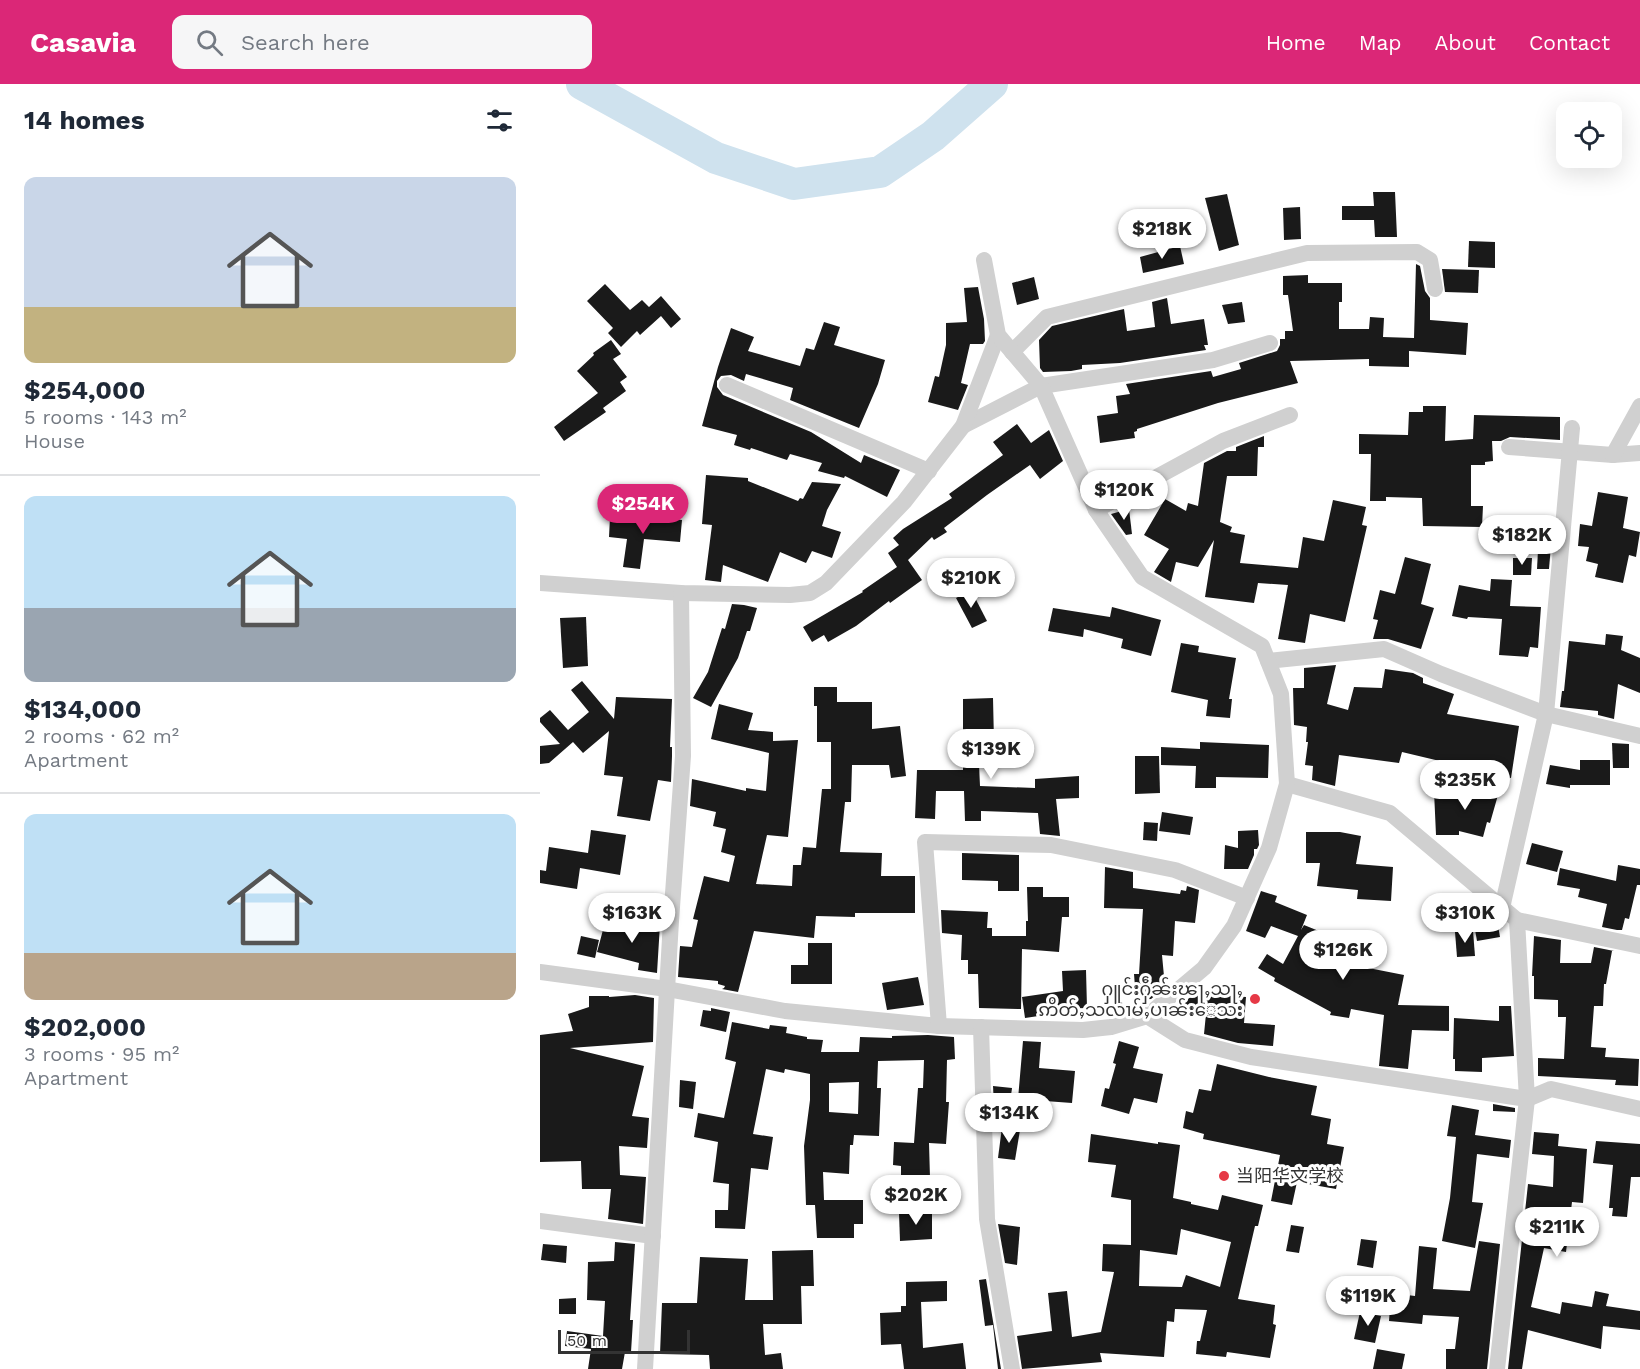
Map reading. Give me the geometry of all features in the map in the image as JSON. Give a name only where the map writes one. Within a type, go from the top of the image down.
[{"type":"street","points":[[1012,352],[1047,317],[1307,253],[1417,252],[1430,261],[1436,289]]},
{"type":"street","points":[[540,972],[667,989],[785,1011],[939,1026],[1083,1030],[1111,1027],[1147,1016],[1204,968],[1234,926],[1269,848],[1287,784],[1281,694],[1262,646],[1142,577],[1096,510],[1041,386],[998,335],[984,260]]},
{"type":"street","points":[[540,583],[790,596],[810,592],[826,583],[904,502],[963,426],[998,335]]},
{"type":"street","points":[[963,426],[1041,386],[1213,360],[1270,343]]},
{"type":"street","points":[[727,385],[929,471]]},
{"type":"street","points":[[1613,455],[1640,406]]},
{"type":"street","points":[[1096,510],[1223,441],[1290,415]]},
{"type":"street","points":[[1502,908],[1546,714],[1572,428]]},
{"type":"street","points":[[1509,447],[1613,455],[1640,453]]},
{"type":"street","points":[[645,1369],[683,756],[681,592]]},
{"type":"street","points":[[1268,661],[1384,649],[1441,674],[1546,714],[1640,736]]},
{"type":"street","points":[[1287,784],[1390,813],[1517,920],[1640,946]]},
{"type":"street","points":[[939,1026],[925,842],[1051,845],[1175,870],[1247,898]]},
{"type":"street","points":[[1497,1369],[1527,1098],[1517,920]]},
{"type":"street","points":[[1147,1016],[1185,1040],[1251,1057],[1527,1098],[1551,1089],[1640,1109]]},
{"type":"street","points":[[981,1027],[987,1219],[1012,1369]]},
{"type":"street","points":[[540,1221],[653,1236]]},
{"type":"building","points":[[1373,192],[1395,192],[1397,237],[1375,237],[1374,220],[1342,220],[1342,206],[1374,206]]},
{"type":"building","points":[[1227,194],[1239,245],[1219,251],[1205,198]]},
{"type":"building","points":[[1300,207],[1301,239],[1284,240],[1283,208]]},
{"type":"building","points":[[1469,241],[1495,242],[1495,268],[1468,267]]},
{"type":"building","points":[[1180,246],[1184,264],[1143,273],[1140,257]]},
{"type":"building","points":[[1416,264],[1420,266],[1425,291],[1430,298],[1430,320],[1468,323],[1466,355],[1409,351],[1409,367],[1369,366],[1369,359],[1290,361],[1298,383],[1218,403],[1137,429],[1134,432],[1135,438],[1100,443],[1097,416],[1118,413],[1116,396],[1130,394],[1126,384],[1211,371],[1213,377],[1241,369],[1239,363],[1277,351],[1280,339],[1285,339],[1285,331],[1293,331],[1288,295],[1283,295],[1283,276],[1308,275],[1308,283],[1342,283],[1339,329],[1369,329],[1370,317],[1384,318],[1383,337],[1414,338]]},
{"type":"building","points":[[1442,269],[1479,270],[1478,293],[1445,292]]},
{"type":"building","points":[[1034,277],[1039,299],[1017,305],[1012,283]]},
{"type":"building","points":[[605,284],[630,310],[642,300],[649,307],[661,296],[681,319],[671,328],[661,316],[640,335],[637,331],[621,347],[608,333],[613,328],[587,301]]},
{"type":"building","points":[[978,287],[984,319],[985,341],[983,344],[970,344],[961,383],[968,385],[958,410],[928,402],[935,376],[939,377],[946,345],[946,323],[967,322],[964,288]]},
{"type":"building","points":[[1167,298],[1171,324],[1204,319],[1208,345],[1204,345],[1206,350],[1120,363],[1082,365],[1082,369],[1071,371],[1043,372],[1040,368],[1039,340],[1052,326],[1124,309],[1127,331],[1155,327],[1152,302]]},
{"type":"building","points":[[1242,302],[1245,322],[1228,324],[1222,305]]},
{"type":"building","points":[[824,322],[840,327],[834,345],[885,360],[878,384],[859,428],[790,400],[793,388],[746,374],[744,381],[731,375],[721,376],[717,381],[717,387],[723,395],[811,432],[861,463],[864,455],[900,470],[887,497],[845,476],[844,478],[818,471],[822,463],[790,454],[787,460],[751,448],[750,450],[734,445],[737,435],[702,426],[731,328],[754,337],[748,351],[800,366],[806,348],[814,350]]},
{"type":"building","points":[[611,340],[621,354],[613,359],[627,377],[620,382],[626,391],[603,408],[606,412],[564,441],[554,427],[598,393],[577,371],[594,355],[593,353]]},
{"type":"building","points":[[1423,406],[1446,406],[1445,441],[1473,439],[1474,415],[1560,417],[1560,440],[1510,437],[1501,441],[1492,441],[1493,461],[1485,462],[1485,465],[1471,465],[1471,506],[1483,506],[1482,527],[1423,526],[1422,498],[1386,497],[1386,501],[1370,501],[1371,454],[1359,454],[1359,434],[1408,435],[1409,412],[1423,412]]},
{"type":"building","points":[[1017,424],[1031,443],[1049,430],[1063,461],[1040,479],[1030,465],[987,495],[944,528],[947,532],[934,540],[932,537],[908,560],[922,580],[856,626],[828,642],[824,635],[812,642],[803,627],[863,592],[897,567],[888,553],[899,545],[893,538],[903,529],[952,498],[949,494],[1003,455],[993,442]]},
{"type":"building","points":[[1264,436],[1264,447],[1258,447],[1257,476],[1227,476],[1220,522],[1232,527],[1230,532],[1245,535],[1240,563],[1298,568],[1303,537],[1324,541],[1333,500],[1366,507],[1362,525],[1367,526],[1345,622],[1310,614],[1305,643],[1278,639],[1288,585],[1258,583],[1254,603],[1205,597],[1214,540],[1198,567],[1176,562],[1171,582],[1154,572],[1169,549],[1144,535],[1165,499],[1186,511],[1188,503],[1198,506],[1204,463],[1227,451],[1236,451],[1236,447]]},
{"type":"building","points":[[706,475],[748,478],[748,481],[798,501],[800,498],[803,499],[812,482],[841,484],[827,510],[822,526],[841,532],[832,558],[812,551],[806,563],[780,552],[768,582],[723,565],[721,582],[705,580],[712,525],[702,524]]},
{"type":"building","points":[[1598,492],[1628,497],[1623,528],[1640,532],[1636,557],[1629,555],[1623,583],[1595,577],[1598,564],[1586,561],[1589,547],[1578,546],[1580,524],[1592,526]]},
{"type":"building","points":[[1129,509],[1132,534],[1126,535],[1111,514]]},
{"type":"building","points":[[643,516],[682,520],[680,542],[644,539],[640,569],[623,567],[627,539],[609,537],[610,517],[643,520]]},
{"type":"building","points":[[1539,532],[1552,533],[1549,569],[1537,569]]},
{"type":"building","points":[[1405,557],[1431,564],[1421,604],[1434,608],[1421,649],[1388,639],[1373,639],[1378,620],[1373,619],[1380,590],[1395,594]]},
{"type":"building","points":[[1513,558],[1532,558],[1531,575],[1513,575]]},
{"type":"building","points":[[1491,579],[1512,580],[1510,606],[1541,607],[1538,648],[1530,647],[1528,657],[1499,655],[1502,619],[1468,617],[1467,619],[1452,616],[1459,585],[1490,591]]},
{"type":"building","points":[[971,590],[987,621],[972,628],[956,598]]},
{"type":"building","points":[[732,604],[757,608],[738,658],[711,707],[693,698],[708,672]]},
{"type":"building","points":[[1112,607],[1161,620],[1151,656],[1121,648],[1123,639],[1084,629],[1083,637],[1048,631],[1053,608],[1110,617]]},
{"type":"building","points":[[586,617],[588,666],[563,668],[560,618]]},
{"type":"building","points":[[1606,634],[1623,636],[1621,650],[1640,658],[1640,693],[1618,684],[1614,719],[1598,715],[1598,711],[1560,707],[1562,691],[1564,691],[1569,641],[1605,645]]},
{"type":"building","points":[[1181,643],[1199,646],[1198,652],[1236,658],[1229,699],[1232,699],[1230,718],[1206,716],[1208,700],[1171,692]]},
{"type":"building","points":[[1336,665],[1327,704],[1348,710],[1354,687],[1382,688],[1385,669],[1413,673],[1423,678],[1423,683],[1454,694],[1447,714],[1519,726],[1511,778],[1402,752],[1399,763],[1339,755],[1335,786],[1312,780],[1313,766],[1305,765],[1307,727],[1294,725],[1293,688],[1304,688],[1304,668]]},
{"type":"building","points":[[582,681],[614,719],[616,697],[672,699],[671,782],[658,780],[650,821],[617,816],[623,777],[604,775],[609,731],[583,753],[573,742],[549,763],[540,764],[540,746],[560,744],[540,722],[540,718],[550,710],[568,730],[589,712],[571,690]]},
{"type":"building","points":[[814,687],[837,687],[837,702],[872,702],[872,729],[900,726],[906,776],[891,778],[889,765],[852,765],[851,802],[845,802],[840,852],[882,853],[881,876],[915,876],[915,913],[855,913],[855,917],[816,916],[814,938],[754,931],[738,992],[722,989],[725,986],[718,984],[718,981],[678,977],[680,946],[692,947],[698,920],[693,919],[704,876],[729,882],[735,856],[721,852],[726,829],[713,826],[716,812],[690,806],[692,779],[746,791],[746,788],[766,791],[769,753],[711,739],[719,704],[753,713],[748,730],[773,732],[773,741],[798,740],[788,837],[767,835],[756,884],[792,886],[793,865],[801,865],[803,847],[816,848],[822,789],[831,789],[831,742],[817,742],[817,706],[814,706]]},
{"type":"building","points":[[993,698],[994,742],[978,742],[980,786],[1035,788],[1035,779],[1079,776],[1079,798],[1056,799],[1060,836],[1040,834],[1038,813],[981,811],[981,821],[965,821],[964,791],[936,791],[935,819],[915,818],[917,770],[963,770],[963,699]]},
{"type":"building","points":[[1200,742],[1269,745],[1268,778],[1216,777],[1216,788],[1195,788],[1196,766],[1161,765],[1161,747],[1200,749]]},
{"type":"building","points":[[1612,743],[1629,744],[1629,768],[1613,768]]},
{"type":"building","points":[[1135,756],[1159,756],[1160,793],[1135,794]]},
{"type":"building","points":[[1580,760],[1610,760],[1610,785],[1570,785],[1570,788],[1546,784],[1550,765],[1580,770]]},
{"type":"building","points":[[1465,787],[1500,788],[1490,823],[1487,822],[1483,837],[1459,831],[1459,835],[1436,835],[1434,791],[1464,792]]},
{"type":"building","points":[[1162,812],[1193,817],[1190,835],[1159,831]]},
{"type":"building","points":[[1144,822],[1158,823],[1157,841],[1143,840]]},
{"type":"building","points":[[591,830],[626,835],[620,875],[580,868],[577,889],[540,883],[540,870],[546,871],[549,847],[588,853]]},
{"type":"building","points":[[1258,830],[1259,845],[1257,849],[1254,849],[1248,869],[1224,869],[1225,845],[1238,848],[1238,831]]},
{"type":"building","points":[[1306,832],[1340,832],[1361,836],[1356,864],[1393,867],[1391,901],[1357,899],[1358,890],[1317,886],[1320,863],[1306,863]]},
{"type":"building","points":[[1532,843],[1563,851],[1557,872],[1526,864]]},
{"type":"building","points":[[962,853],[1019,855],[1019,891],[998,891],[998,881],[962,880]]},
{"type":"building","points":[[1618,865],[1640,869],[1640,885],[1637,885],[1629,919],[1625,918],[1622,930],[1602,927],[1607,904],[1578,897],[1580,889],[1557,885],[1560,868],[1616,881]]},
{"type":"building","points":[[1105,867],[1133,872],[1133,888],[1180,894],[1181,890],[1186,891],[1187,886],[1199,890],[1195,923],[1175,921],[1173,956],[1162,955],[1165,987],[1151,999],[1136,1000],[1134,974],[1139,974],[1143,909],[1104,908]]},
{"type":"building","points":[[1027,887],[1043,887],[1043,897],[1069,897],[1069,917],[1062,917],[1059,952],[1022,949],[1021,1009],[979,1008],[978,974],[968,974],[968,960],[961,960],[962,935],[942,933],[941,910],[988,912],[987,928],[992,928],[992,936],[1026,936]]},
{"type":"building","points":[[1261,891],[1277,896],[1275,902],[1307,915],[1301,930],[1304,925],[1346,942],[1338,962],[1404,975],[1398,1005],[1449,1006],[1449,1031],[1412,1030],[1408,1069],[1379,1066],[1384,1015],[1351,1009],[1349,1018],[1330,1015],[1331,1012],[1274,981],[1275,978],[1258,968],[1267,954],[1283,964],[1298,936],[1271,926],[1265,938],[1246,931]]},
{"type":"building","points":[[606,919],[645,930],[647,921],[660,924],[657,973],[638,970],[639,963],[597,952]]},
{"type":"building","points":[[1497,920],[1500,937],[1477,941],[1474,924]]},
{"type":"building","points":[[1473,931],[1475,956],[1457,957],[1455,932]]},
{"type":"building","points":[[581,936],[599,940],[595,958],[577,954]]},
{"type":"building","points":[[1534,936],[1561,940],[1560,963],[1591,963],[1594,947],[1614,951],[1612,951],[1606,984],[1604,984],[1603,1006],[1594,1006],[1591,1047],[1606,1048],[1605,1057],[1639,1059],[1638,1086],[1615,1085],[1616,1080],[1538,1076],[1538,1058],[1564,1059],[1566,1017],[1558,1017],[1558,1000],[1534,999],[1534,976],[1532,976]]},
{"type":"building","points":[[808,943],[832,943],[832,984],[791,984],[791,965],[808,965]]},
{"type":"building","points":[[1086,970],[1087,1008],[1051,1009],[1052,1014],[1025,1018],[1022,997],[1063,991],[1062,971]]},
{"type":"building","points":[[918,977],[924,1005],[887,1010],[882,983]]},
{"type":"building","points":[[1196,993],[1246,997],[1244,1023],[1275,1025],[1273,1046],[1238,1043],[1204,1034],[1207,1004],[1189,1017],[1180,1005]]},
{"type":"building","points":[[635,995],[654,998],[653,1042],[570,1048],[644,1066],[632,1116],[649,1118],[647,1148],[619,1146],[620,1175],[646,1177],[643,1224],[608,1219],[611,1189],[582,1189],[581,1161],[540,1162],[540,1035],[573,1031],[568,1014],[589,1007],[589,996]]},
{"type":"building","points":[[1499,1006],[1511,1006],[1514,1056],[1482,1058],[1482,1072],[1455,1071],[1454,1018],[1499,1021]]},
{"type":"building","points":[[711,1008],[730,1012],[726,1032],[700,1026],[703,1010],[711,1011]]},
{"type":"building","points":[[732,1022],[769,1029],[770,1025],[787,1027],[786,1033],[807,1037],[807,1039],[823,1040],[821,1052],[859,1052],[860,1037],[892,1038],[892,1036],[928,1035],[954,1037],[955,1059],[947,1060],[946,1102],[949,1102],[946,1144],[929,1143],[930,1178],[901,1177],[901,1166],[893,1165],[894,1142],[914,1143],[918,1088],[923,1088],[924,1060],[878,1061],[877,1088],[881,1088],[879,1136],[854,1135],[853,1145],[850,1145],[849,1174],[823,1172],[824,1200],[863,1200],[863,1224],[854,1224],[854,1238],[817,1238],[815,1205],[806,1205],[804,1146],[810,1100],[810,1074],[785,1069],[784,1073],[766,1069],[753,1134],[773,1137],[768,1170],[751,1168],[745,1229],[715,1228],[715,1210],[728,1210],[729,1184],[713,1182],[718,1142],[694,1137],[698,1113],[724,1118],[736,1062],[725,1059]],"holes":[[[859,1082],[858,1114],[829,1112],[829,1083]]]},
{"type":"building","points":[[1023,1041],[1041,1042],[1039,1068],[1075,1071],[1072,1103],[1018,1099]]},
{"type":"building","points":[[1119,1041],[1139,1047],[1133,1068],[1163,1074],[1157,1103],[1134,1098],[1129,1114],[1101,1106],[1105,1088],[1109,1089],[1116,1064],[1113,1063]]},
{"type":"building","points":[[1217,1064],[1317,1086],[1311,1115],[1331,1119],[1327,1144],[1344,1147],[1336,1189],[1297,1182],[1292,1205],[1271,1201],[1280,1155],[1203,1139],[1204,1134],[1183,1128],[1186,1111],[1193,1113],[1199,1089],[1211,1091]]},
{"type":"building","points":[[680,1080],[696,1082],[693,1109],[679,1107]]},
{"type":"building","points":[[993,1086],[1012,1088],[1007,1125],[995,1124]]},
{"type":"building","points":[[1493,1104],[1515,1108],[1515,1112],[1493,1111]]},
{"type":"building","points":[[1452,1105],[1479,1110],[1475,1135],[1511,1140],[1509,1158],[1477,1154],[1472,1202],[1483,1203],[1475,1248],[1442,1241],[1450,1198],[1456,1137],[1447,1136]]},
{"type":"building","points":[[1002,1127],[1020,1130],[1015,1160],[998,1158]]},
{"type":"building","points":[[1534,1132],[1559,1134],[1558,1146],[1587,1149],[1583,1203],[1572,1202],[1566,1252],[1544,1248],[1531,1307],[1560,1314],[1562,1302],[1592,1307],[1595,1291],[1609,1294],[1606,1306],[1640,1311],[1640,1330],[1603,1326],[1601,1349],[1528,1330],[1522,1369],[1508,1369],[1528,1184],[1553,1187],[1554,1156],[1532,1154]]},
{"type":"building","points":[[1091,1134],[1180,1145],[1173,1198],[1218,1210],[1222,1195],[1263,1205],[1258,1226],[1255,1226],[1238,1299],[1275,1305],[1273,1324],[1276,1325],[1270,1358],[1227,1352],[1226,1357],[1196,1354],[1197,1341],[1200,1341],[1207,1310],[1175,1309],[1174,1322],[1167,1321],[1164,1357],[1100,1353],[1102,1362],[1022,1369],[1017,1336],[1052,1331],[1048,1293],[1067,1291],[1072,1337],[1101,1332],[1114,1272],[1102,1271],[1103,1244],[1131,1245],[1131,1200],[1111,1197],[1116,1165],[1088,1162]],"holes":[[[1181,1229],[1231,1242],[1220,1287],[1186,1275],[1182,1287],[1139,1286],[1140,1250],[1177,1255]]]},
{"type":"building","points":[[1596,1141],[1640,1144],[1640,1177],[1631,1177],[1627,1217],[1612,1216],[1613,1208],[1609,1208],[1613,1165],[1593,1163]]},
{"type":"building","points":[[932,1211],[932,1239],[900,1241],[899,1213]]},
{"type":"building","points":[[998,1224],[1020,1227],[1017,1265],[1005,1263]]},
{"type":"building","points":[[1291,1225],[1304,1227],[1299,1253],[1286,1251]]},
{"type":"building","points":[[1361,1239],[1377,1241],[1373,1268],[1357,1265]]},
{"type":"building","points":[[1479,1241],[1500,1244],[1487,1369],[1446,1369],[1446,1349],[1455,1349],[1459,1317],[1423,1315],[1422,1324],[1389,1321],[1391,1293],[1415,1296],[1419,1246],[1437,1248],[1433,1289],[1470,1291]]},
{"type":"building","points":[[615,1242],[635,1244],[630,1320],[633,1320],[631,1352],[625,1352],[622,1369],[588,1369],[591,1349],[565,1346],[567,1331],[603,1336],[605,1301],[587,1300],[588,1262],[614,1261]]},
{"type":"building","points":[[543,1244],[567,1246],[566,1263],[541,1260]]},
{"type":"building","points":[[813,1250],[814,1286],[801,1286],[802,1324],[763,1324],[765,1355],[781,1353],[783,1369],[710,1369],[709,1355],[660,1354],[662,1303],[697,1303],[700,1257],[748,1259],[745,1300],[773,1300],[772,1251]]},
{"type":"building","points":[[986,1279],[1001,1369],[998,1369],[993,1325],[985,1326],[979,1280]]},
{"type":"building","points":[[947,1281],[947,1301],[921,1302],[923,1348],[963,1343],[966,1369],[904,1369],[901,1344],[881,1345],[880,1313],[901,1312],[901,1306],[906,1306],[906,1282]]},
{"type":"building","points":[[576,1298],[576,1314],[559,1314],[559,1299]]},
{"type":"building","points":[[1360,1312],[1381,1316],[1375,1343],[1354,1339]]},
{"type":"building","points":[[1377,1349],[1405,1354],[1402,1369],[1373,1369]]},
{"type":"waterway","points":[[582,84],[716,158],[794,184],[880,172],[933,136],[992,84]]},
{"type":"place","name":"ႁူင်းႁဵၼ်းၽႃႇသႃႇ ဢိတ်ႇသလၢမ်ႇပၢၼ်းေသး","points":[[1255,999]]},
{"type":"place","name":"当阳华文学校","points":[[1224,1176]]}]
